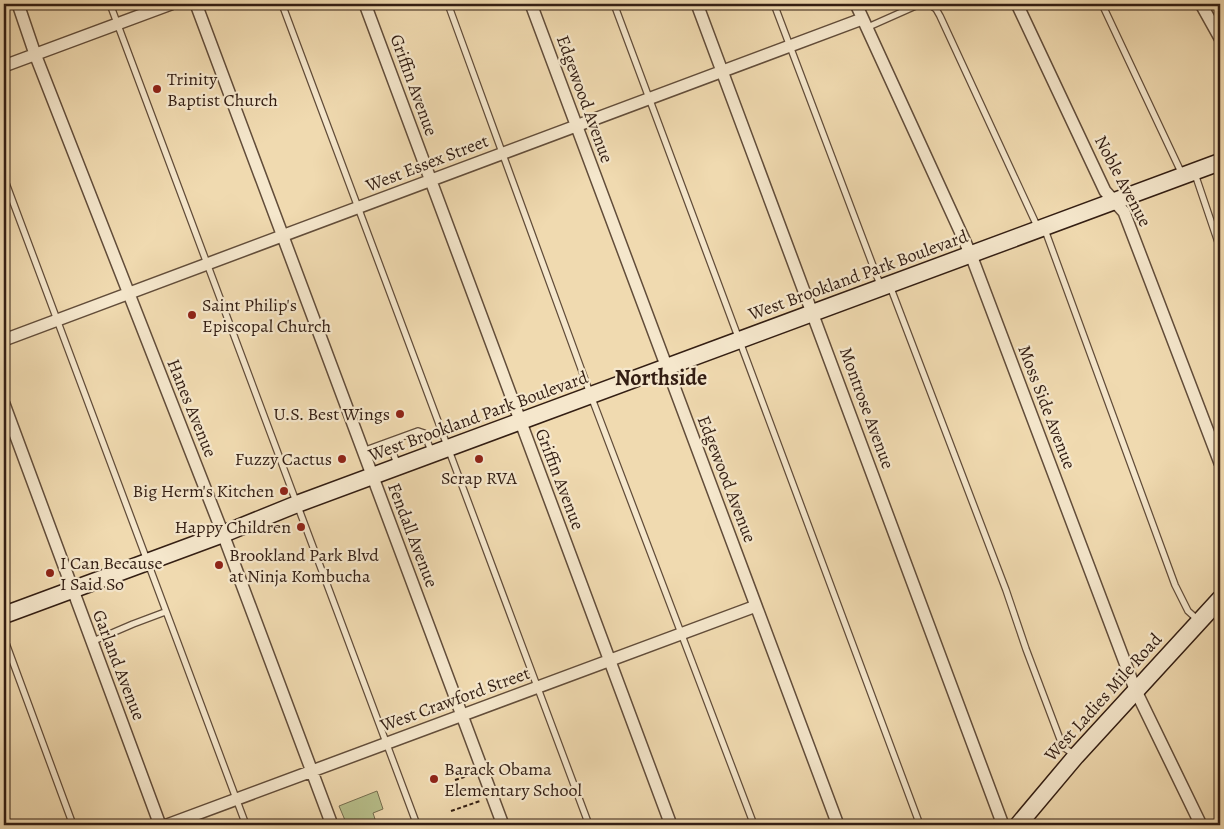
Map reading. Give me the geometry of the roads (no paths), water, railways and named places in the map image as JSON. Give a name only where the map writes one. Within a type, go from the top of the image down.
[{"type":"main road","name":"West Brookland Park Boulevard","points":[[4,615],[223,534],[297,504],[1220,162]]},
{"type":"main road","name":"West Ladies Mile Road","points":[[1018,825],[1076,756],[1220,599]]},
{"type":"street","name":"Hanes Avenue","points":[[18,4],[35,54],[223,534],[332,825]]},
{"type":"street","points":[[4,66],[171,4]]},
{"type":"street","name":"Fendall Avenue","points":[[196,4],[503,825]]},
{"type":"street","name":"Griffin Avenue","points":[[365,4],[671,825]]},
{"type":"street","name":"Edgewood Avenue","points":[[531,4],[838,825]]},
{"type":"street","name":"Montrose Avenue","points":[[697,4],[1003,825]]},
{"type":"street","name":"Moss Side Avenue","points":[[856,4],[970,255],[1135,690],[1201,825]]},
{"type":"street","name":"Noble Avenue","points":[[1017,4],[1105,191],[1124,212],[1220,463]]},
{"type":"street","points":[[1201,4],[1220,38]]},
{"type":"street","name":"West Essex Street","points":[[4,340],[722,71],[791,46],[864,23]]},
{"type":"street","name":"Garland Avenue","points":[[4,404],[160,825]]},
{"type":"street","name":"West Crawford Street","points":[[167,825],[756,606]]},
{"type":"lane","points":[[110,4],[417,825]]},
{"type":"lane","points":[[282,4],[589,825]]},
{"type":"lane","points":[[448,4],[592,396],[754,825]]},
{"type":"lane","points":[[614,4],[738,341],[920,825]]},
{"type":"lane","points":[[774,4],[1006,590],[1063,747],[1076,756]]},
{"type":"lane","points":[[864,23],[920,4]]},
{"type":"lane","points":[[929,4],[936,9],[940,16],[1041,228],[1175,585],[1188,611],[1199,621]]},
{"type":"lane","points":[[1102,4],[1189,174],[1220,248]]},
{"type":"lane","points":[[4,178],[246,825]]},
{"type":"lane","points":[[363,452],[418,431],[424,433],[432,455]]},
{"type":"lane","points":[[389,442],[398,468]]},
{"type":"lane","points":[[91,642],[165,612]]},
{"type":"lane","points":[[4,638],[74,825]]},
{"type":"place","name":"Trinity Baptist Church","points":[[157,89]]},
{"type":"place","name":"Saint Philip's Episcopal Church","points":[[192,315]]},
{"type":"place","name":"U.S. Best Wings","points":[[400,414]]},
{"type":"place","name":"Fuzzy Cactus","points":[[342,459]]},
{"type":"place","name":"Scrap RVA","points":[[479,459]]},
{"type":"place","name":"Big Herm's Kitchen","points":[[284,491]]},
{"type":"place","name":"Happy Children","points":[[301,527]]},
{"type":"place","name":"Brookland Park Blvd at Ninja Kombucha","points":[[219,565]]},
{"type":"place","name":"I Can Because I Said So","points":[[50,573]]},
{"type":"place","name":"Barack Obama Elementary School","points":[[434,779]]},
{"type":"district","name":"Northside","points":[[661,378]]}]
